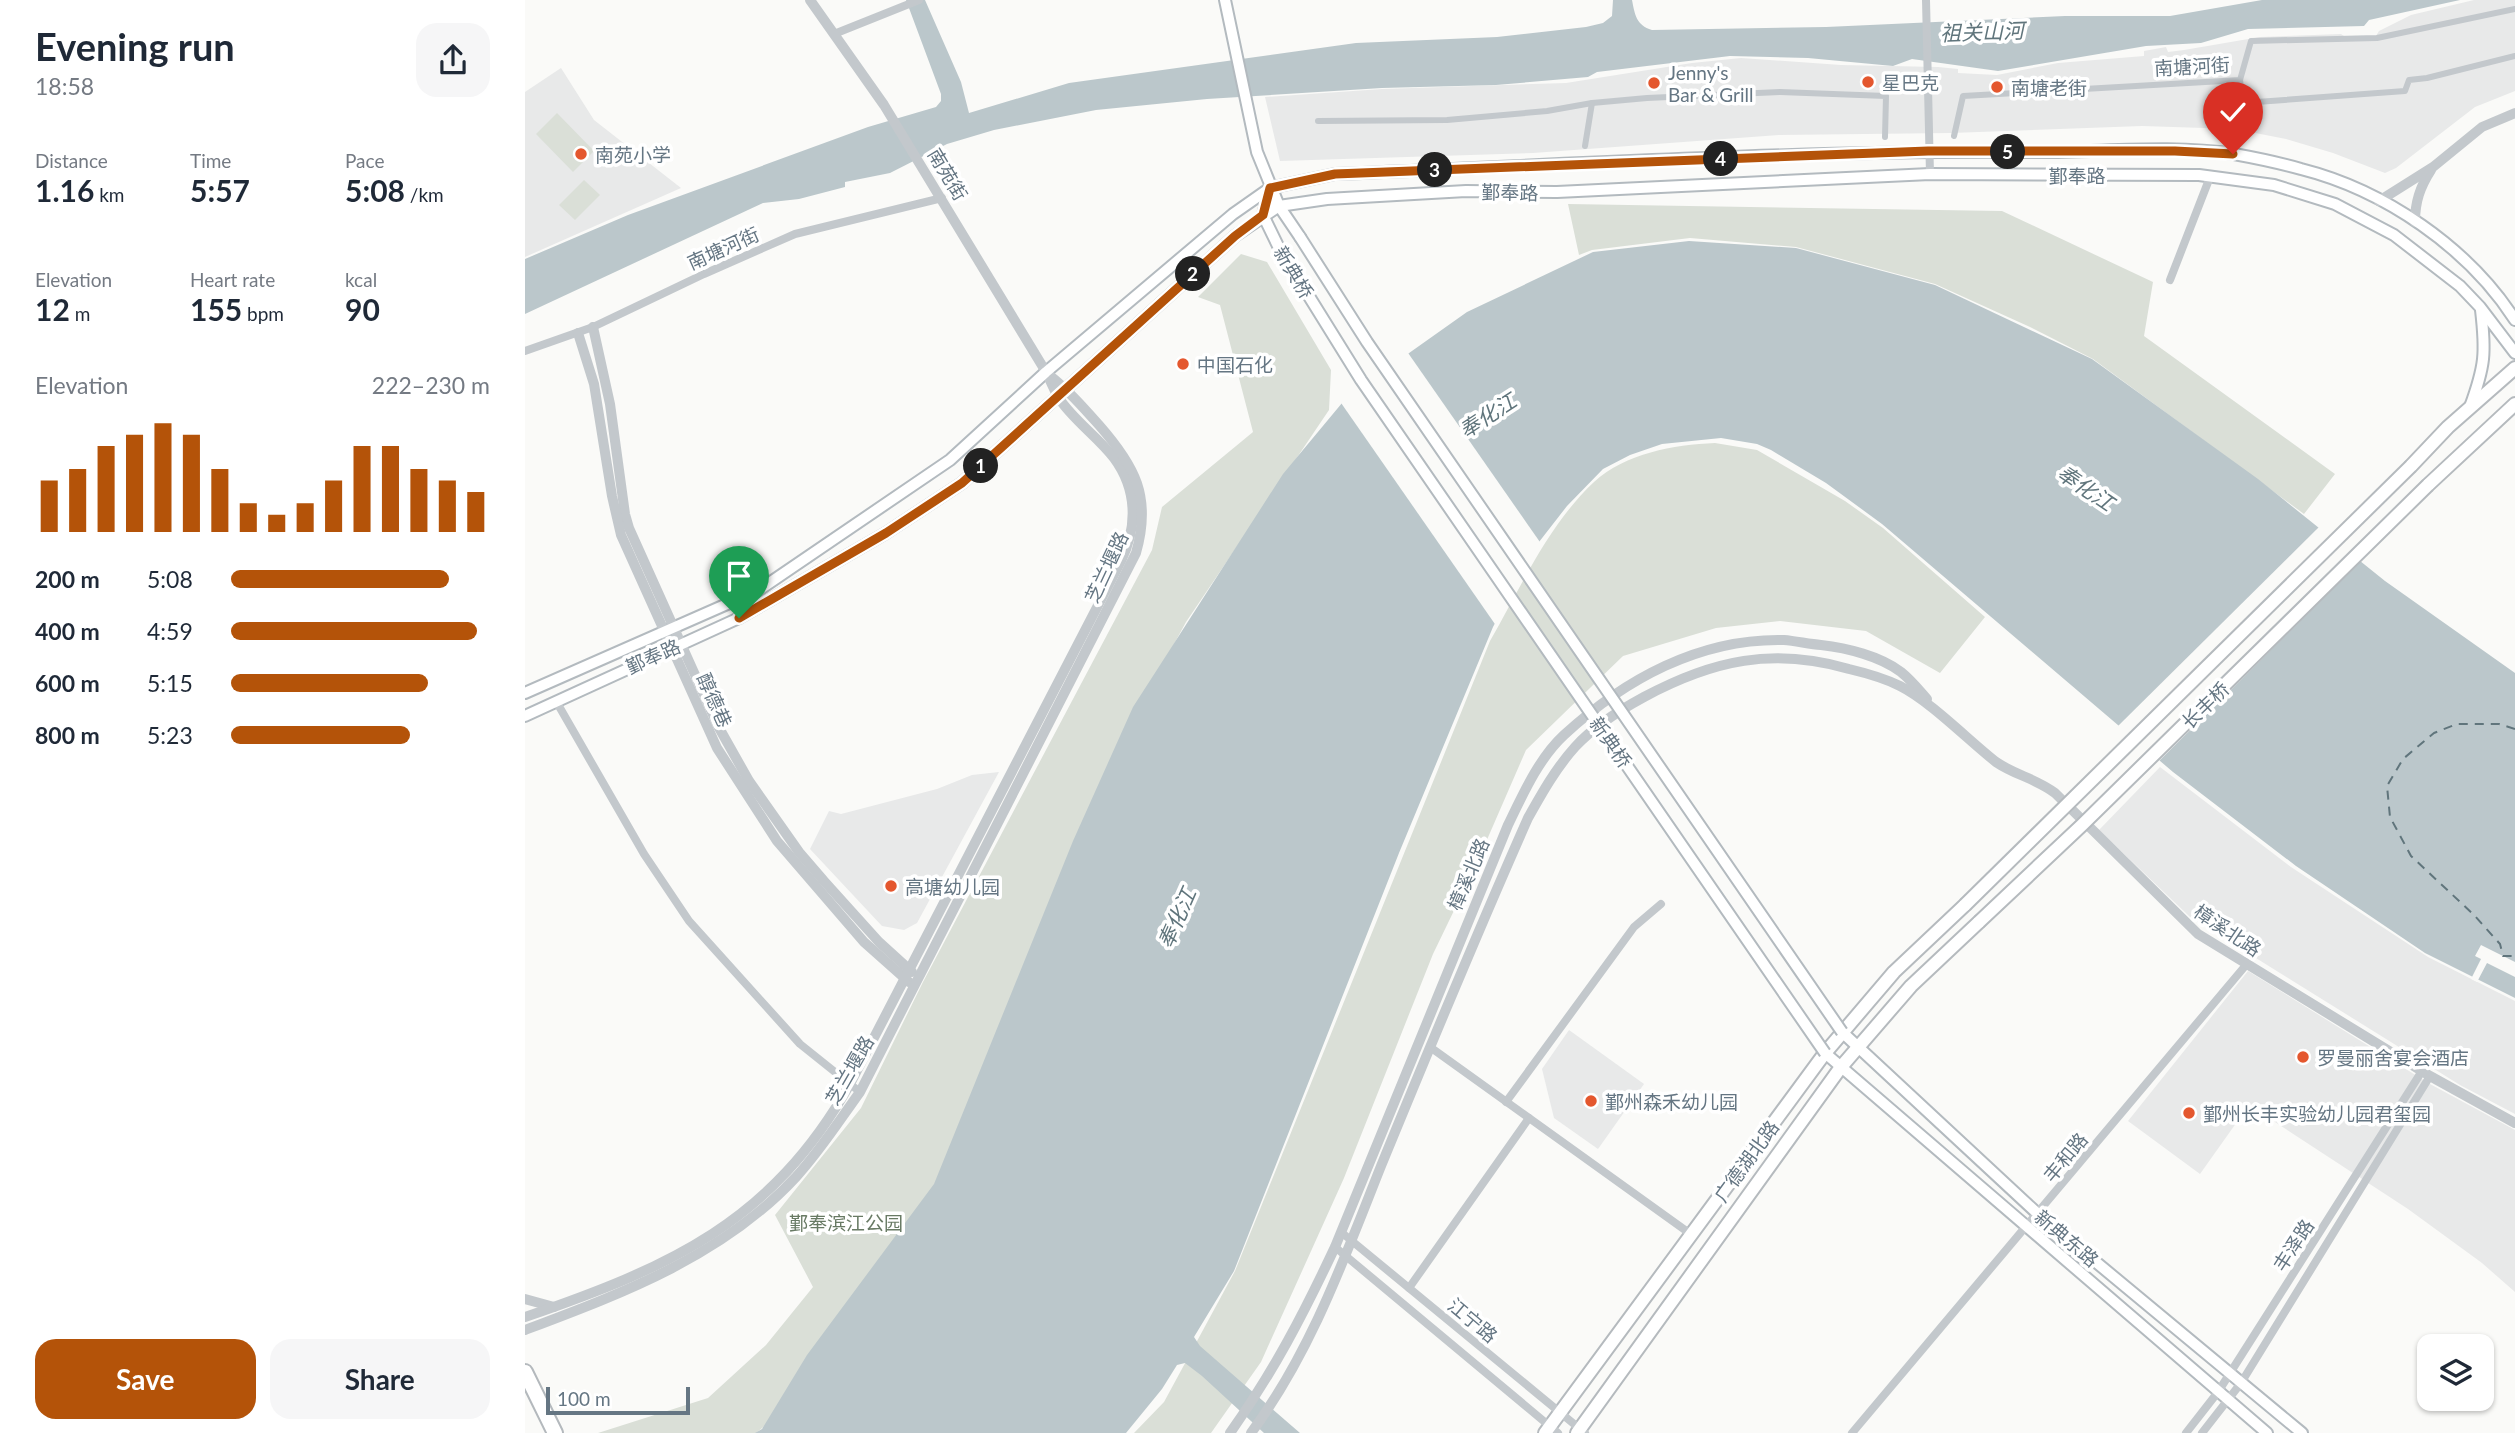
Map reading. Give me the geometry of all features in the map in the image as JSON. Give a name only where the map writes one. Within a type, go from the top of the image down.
[{"type":"highway","points":[[525,1372],[555,1433]]},
{"type":"main road","name":"新典桥","points":[[1225,0],[1257,152],[1279,206],[1367,342],[1842,1032]]},
{"type":"main road","name":"鄞奉路","points":[[525,693],[759,590],[950,460],[1046,372],[1233,214],[1270,188],[1335,174],[1928,151],[2175,151],[2233,154],[2303,169],[2348,185],[2415,222],[2447,245],[2493,290],[2515,320]]},
{"type":"main road","name":"鄞奉路","points":[[525,716],[739,618],[908,519],[962,483],[1235,236],[1279,206],[1327,199],[1466,191],[1557,192],[1930,174],[2210,177],[2274,186],[2335,204],[2394,234],[2460,286],[2480,307],[2515,353]]},
{"type":"main road","points":[[1263,215],[1270,188]]},
{"type":"main road","name":"新典桥","points":[[1263,215],[1279,248],[1361,380],[1825,1053]]},
{"type":"main road","points":[[2493,290],[2515,302]]},
{"type":"main road","points":[[2469,409],[2483,367],[2484,344],[2480,307]]},
{"type":"main road","name":"长丰桥","points":[[1965,905],[2469,409],[2515,368]]},
{"type":"main road","name":"长丰桥","points":[[1979,922],[2082,825],[2428,485],[2515,404]]},
{"type":"main road","points":[[2501,417],[2515,415]]},
{"type":"main road","name":"广德湖北路","points":[[1551,1431],[1560,1413],[1825,1053],[1894,972],[1965,905]]},
{"type":"main road","name":"广德湖北路","points":[[1581,1432],[1840,1067],[1911,986],[1979,922]]},
{"type":"main road","name":"新典东路","points":[[1842,1032],[2038,1214],[2302,1433]]},
{"type":"main road","name":"新典东路","points":[[1825,1053],[2267,1433]]},
{"type":"street","name":"南苑街","points":[[810,0],[884,105],[1046,372]]},
{"type":"street","points":[[834,34],[919,0]]},
{"type":"street","points":[[1926,0],[1930,174]]},
{"type":"street","name":"南塘河街","points":[[1954,136],[1963,96],[2240,80],[2251,41],[2377,38],[2515,9]]},
{"type":"street","points":[[2243,103],[2405,91],[2409,80],[2515,56]]},
{"type":"street","points":[[2240,80],[2247,132]]},
{"type":"street","points":[[1318,121],[1447,120],[1647,98],[1780,92],[1886,96],[1885,137]]},
{"type":"street","points":[[1585,146],[1592,103]]},
{"type":"street","points":[[2379,201],[2433,167],[2482,127],[2515,113]]},
{"type":"street","points":[[2415,222],[2418,194],[2433,167]]},
{"type":"street","points":[[2170,280],[2210,177]]},
{"type":"street","name":"南塘河街","points":[[525,351],[593,327],[795,234],[942,198]]},
{"type":"street","name":"醇德巷","points":[[593,327],[610,404],[625,514],[669,628]]},
{"type":"street","name":"醇德巷","points":[[578,333],[594,384],[616,519],[677,645],[717,748],[777,841],[864,942],[916,981]]},
{"type":"street","name":"芝兰堰路","points":[[525,1317],[648,1270],[728,1224],[778,1182],[801,1157],[832,1115],[850,1084],[1121,561],[1132,533],[1134,517],[1124,475],[1046,372]]},
{"type":"street","name":"芝兰堰路","points":[[525,1330],[633,1287],[688,1261],[727,1237],[766,1207],[795,1178],[819,1150],[860,1092],[1136,553],[1143,520],[1143,503],[1133,471],[1118,447],[1063,393]]},
{"type":"street","name":"樟溪北路","points":[[1230,1433],[1288,1344],[1335,1247],[1508,825],[1539,766],[1564,735],[1627,685],[1680,659],[1737,643],[1784,640],[1840,648],[1883,662],[1901,672],[1952,726]]},
{"type":"street","name":"樟溪北路","points":[[1252,1432],[1277,1397],[1303,1351],[1346,1255],[1430,1047],[1528,818],[1542,793],[1576,746],[1628,705],[1695,672],[1736,661],[1784,657],[1829,663],[1901,686],[2009,771],[2050,788],[2184,922],[2246,965],[2426,1074],[2515,1123]]},
{"type":"street","points":[[557,701],[637,842],[688,921],[800,1044],[860,1092]]},
{"type":"street","points":[[1506,1102],[1634,927],[1661,904]]},
{"type":"street","name":"丰和路","points":[[1852,1433],[2246,965]]},
{"type":"street","points":[[1430,1047],[1692,1235]]},
{"type":"street","name":"丰泽路","points":[[2186,1433],[2218,1392],[2426,1074]]},
{"type":"street","name":"丰泽路","points":[[2201,1433],[2241,1382],[2426,1074]]},
{"type":"street","points":[[1409,1288],[1529,1118]]},
{"type":"street","name":"江宁路","points":[[1341,1232],[1581,1432]]},
{"type":"street","name":"江宁路","points":[[1335,1247],[1551,1431]]},
{"type":"street","points":[[525,1299],[555,1307]]},
{"type":"shaded area","name":"南塘老街","points":[[2474,0],[2515,0],[2515,91],[2475,107],[2396,168],[2385,173],[2286,139],[2235,129],[2142,126],[1951,133],[1779,135],[1533,153],[1280,161],[1265,97],[1382,89],[1566,83],[1741,58],[1841,65],[1938,67],[1958,69],[1958,73],[1997,75],[2058,63],[2144,56],[2144,51],[2166,47],[2168,52],[2260,37],[2341,34],[2347,38],[2376,36],[2379,31],[2411,15]]},
{"type":"shaded area","name":"南苑小学","points":[[561,68],[594,120],[681,188],[525,257],[525,92]]},
{"type":"shaded area","points":[[2160,767],[2291,867],[2428,957],[2515,1001],[2515,1114],[2460,1085],[2190,917],[2099,830]]},
{"type":"shaded area","name":"高塘幼儿园","points":[[999,772],[917,923],[904,930],[882,926],[810,849],[829,811],[841,814],[937,789],[972,775]]},
{"type":"shaded area","points":[[2248,971],[2430,1084],[2515,1130],[2515,1292],[2482,1263],[2408,1209],[2249,1105],[2200,1174],[2128,1121]]},
{"type":"shaded area","name":"鄞州森禾幼儿园","points":[[1569,1030],[1644,1084],[1598,1149],[1554,1118],[1542,1069]]},
{"type":"green space","points":[[557,113],[594,151],[573,172],[536,134]]},
{"type":"green space","points":[[584,180],[600,195],[575,220],[559,205]]},
{"type":"green space","points":[[1568,204],[2002,211],[2153,282],[2144,336],[2335,474],[2304,514],[2093,359],[1935,284],[1796,247],[1690,238],[1592,250],[1579,255]]},
{"type":"green space","name":"鄞奉滨江公园","points":[[1241,254],[1267,262],[1331,370],[1329,410],[1186,622],[1118,747],[957,1138],[908,1239],[783,1411],[756,1433],[598,1433],[708,1398],[766,1345],[813,1287],[775,1215],[861,1108],[923,982],[1152,550],[1162,507],[1253,432],[1220,305],[1198,297]]},
{"type":"green space","points":[[1715,443],[1757,450],[1845,501],[1883,528],[1985,617],[1940,673],[1866,631],[1780,621],[1716,628],[1623,656],[1526,750],[1476,865],[1433,954],[1344,1178],[1261,1362],[1211,1433],[1134,1433],[1164,1402],[1235,1271],[1490,641],[1536,557],[1578,499],[1607,472],[1651,452]]},
{"type":"water","name":"祖关山河","points":[[906,0],[925,0],[961,82],[969,113],[1069,83],[1356,43],[1497,37],[1586,27],[1603,23],[1612,16],[1613,0],[1632,0],[1639,22],[1652,30],[1826,27],[2065,16],[2170,16],[2262,0],[2460,0],[2369,20],[2364,26],[2248,29],[2201,43],[2146,46],[1998,71],[1912,59],[1893,66],[1808,58],[1730,56],[1597,72],[1588,77],[1496,85],[1382,88],[1207,99],[1096,110],[994,130],[947,144],[890,173],[845,182],[845,187],[799,199],[763,203],[525,314],[525,259],[628,215],[868,127],[936,107],[941,101],[941,94]]},
{"type":"water","name":"奉化江","points":[[1689,241],[1796,248],[1935,285],[2092,359],[2258,479],[2385,581],[2515,673],[2515,998],[2425,953],[2296,866],[2173,772],[1882,524],[1826,483],[1757,444],[1721,438],[1662,444],[1630,455],[1603,469],[1567,506],[1539,542],[1522,571],[1493,627],[1399,853],[1234,1271],[1194,1337],[1200,1346],[1300,1433],[1264,1433],[1185,1363],[1177,1365],[1162,1389],[1126,1433],[755,1433],[762,1429],[807,1355],[934,1184],[1073,841],[1133,707],[1283,474],[1347,397],[1467,312],[1593,252]]},
{"type":"pier","points":[[1406,350],[1542,545],[1497,627],[1339,400]]},
{"type":"pier","points":[[2321,525],[2363,559],[2157,763],[2115,729]]},
{"type":"pier","points":[[2481,945],[2515,962],[2515,977],[2487,963],[2477,982],[2471,979],[2481,959],[2475,956]]},
{"type":"ferry route","points":[[2515,729],[2499,724],[2457,724],[2434,733],[2403,759],[2387,786],[2390,817],[2411,856],[2474,915],[2500,944],[2503,956],[2515,956]]},
{"type":"place","name":"星巴克","points":[[1868,82]]},
{"type":"place","name":"Jenny's Bar & Grill","points":[[1654,83]]},
{"type":"place","name":"南塘老街","points":[[1997,87]]},
{"type":"place","name":"南苑小学","points":[[581,154]]},
{"type":"place","name":"中国石化","points":[[1183,364]]},
{"type":"place","name":"高塘幼儿园","points":[[891,886]]},
{"type":"place","name":"罗曼丽舍宴会酒店","points":[[2303,1057]]},
{"type":"place","name":"鄞州森禾幼儿园","points":[[1591,1101]]},
{"type":"place","name":"鄞州长丰实验幼儿园君玺园","points":[[2189,1113]]},
{"type":"route","points":[[739,618],[886,533],[962,483],[1235,236],[1263,215],[1270,188],[1335,174],[1928,151],[2175,151],[2233,154]]}]
